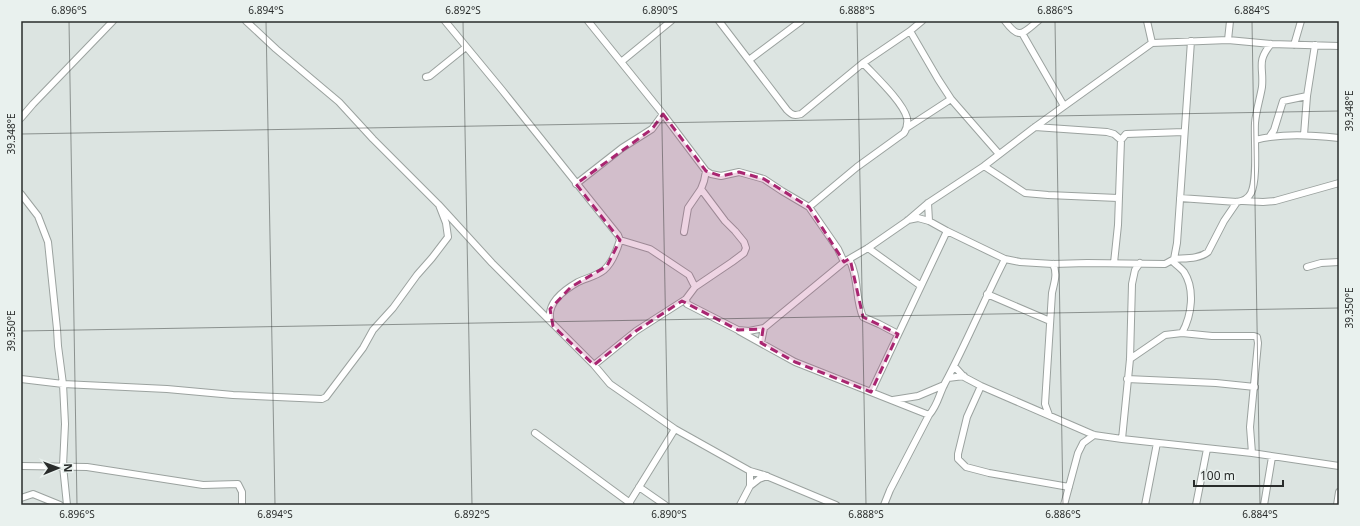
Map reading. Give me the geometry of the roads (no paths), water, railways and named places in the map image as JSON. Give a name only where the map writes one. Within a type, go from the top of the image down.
[{"type":"street","points":[[21,118],[113,21]]},
{"type":"street","points":[[246,21],[336,98],[373,139],[492,263],[594,365],[610,384],[675,428],[750,471],[768,476],[823,503],[836,505]]},
{"type":"street","points":[[445,21],[618,235],[620,240],[614,255],[604,269],[579,282],[553,302],[550,309],[551,322]]},
{"type":"street","points":[[588,21],[706,171],[711,174],[721,176],[739,172],[764,179],[809,207],[855,276],[858,302],[863,318],[880,324],[898,334]]},
{"type":"street","points":[[621,62],[671,21]]},
{"type":"street","points":[[719,21],[787,110],[791,114],[796,115],[801,114],[863,63],[922,21]]},
{"type":"street","points":[[748,60],[801,21]]},
{"type":"street","points":[[1004,21],[1012,31],[1017,33],[1022,33],[1038,21]]},
{"type":"street","points":[[1148,21],[1152,43]]},
{"type":"street","points":[[1228,40],[1230,21]]},
{"type":"street","points":[[1294,45],[1301,21]]},
{"type":"street","points":[[910,31],[951,99],[999,154]]},
{"type":"street","points":[[1022,33],[1064,106]]},
{"type":"street","points":[[738,330],[764,328],[846,261],[907,221],[928,203],[984,166],[1035,127],[1152,43],[1228,40],[1271,44],[1339,46]]},
{"type":"street","points":[[1173,260],[1177,243],[1191,41]]},
{"type":"street","points":[[907,221],[918,218],[929,221],[1005,259],[1020,262],[1053,264],[1166,264],[1173,260],[1205,255],[1224,221],[1240,202],[1248,198],[1254,185],[1256,111],[1262,88],[1262,60],[1271,44]]},
{"type":"street","points":[[1304,135],[1307,96],[1315,45]]},
{"type":"street","points":[[426,77],[430,76],[466,47]]},
{"type":"street","points":[[863,63],[902,108],[907,117],[908,127]]},
{"type":"street","points":[[1270,136],[1274,130],[1283,101],[1307,96]]},
{"type":"street","points":[[809,207],[857,167],[904,134],[908,127],[951,99]]},
{"type":"street","points":[[576,184],[622,148],[652,129],[662,114]]},
{"type":"street","points":[[1035,127],[1107,132],[1114,134],[1121,140]]},
{"type":"street","points":[[1114,263],[1118,225],[1121,140],[1126,134],[1184,132]]},
{"type":"street","points":[[1255,140],[1270,136],[1304,135],[1339,138]]},
{"type":"street","points":[[984,166],[1025,193],[1118,198]]},
{"type":"street","points":[[684,232],[688,208],[701,189],[706,171]]},
{"type":"street","points":[[1180,198],[1240,202],[1276,201],[1339,183]]},
{"type":"street","points":[[594,365],[636,331],[686,299],[695,287],[744,253],[746,248],[740,237],[725,221],[701,189]]},
{"type":"street","points":[[1251,193],[1256,202]]},
{"type":"street","points":[[21,194],[38,216],[48,242],[63,384],[65,424],[63,466],[67,505]]},
{"type":"street","points":[[928,203],[929,221]]},
{"type":"street","points":[[21,379],[63,384],[167,389],[233,395],[326,397],[363,348],[373,330],[393,308],[417,275],[448,237],[446,223],[438,205]]},
{"type":"street","points":[[871,392],[947,231]]},
{"type":"street","points":[[620,240],[650,248],[689,275],[695,287]]},
{"type":"street","points":[[868,248],[921,286]]},
{"type":"street","points":[[884,505],[890,490],[929,415],[935,409],[944,385],[1005,259]]},
{"type":"street","points":[[1173,260],[1183,271],[1187,280],[1190,294],[1188,323],[1182,333]]},
{"type":"street","points":[[1307,267],[1321,263],[1339,262]]},
{"type":"street","points":[[1122,439],[1130,359],[1132,284],[1135,270],[1140,263]]},
{"type":"street","points":[[1049,416],[1045,404],[1052,293],[1056,275],[1056,270],[1053,264]]},
{"type":"street","points":[[987,294],[1050,321]]},
{"type":"street","points":[[686,299],[687,304],[738,330],[795,362],[929,415]]},
{"type":"street","points":[[761,344],[764,328]]},
{"type":"street","points":[[1130,359],[1166,335],[1182,333],[1212,336],[1254,336],[1257,338],[1258,344],[1255,387],[1250,427],[1252,453]]},
{"type":"street","points":[[954,366],[964,376],[982,386],[1094,435],[1252,453],[1339,466]]},
{"type":"street","points":[[948,378],[964,376]]},
{"type":"street","points":[[1127,379],[1216,383],[1255,387]]},
{"type":"street","points":[[893,400],[918,396],[944,385]]},
{"type":"street","points":[[982,386],[967,417],[958,454],[958,459],[962,464],[966,467],[989,474],[1069,487]]},
{"type":"street","points":[[1035,410],[1045,404]]},
{"type":"street","points":[[535,433],[629,504],[675,428]]},
{"type":"street","points":[[1064,505],[1078,453],[1083,443],[1094,435]]},
{"type":"street","points":[[1145,505],[1157,443]]},
{"type":"street","points":[[1196,505],[1207,449]]},
{"type":"street","points":[[1264,505],[1272,457]]},
{"type":"street","points":[[21,466],[63,466],[110,470],[203,484],[238,484],[241,487],[242,492],[242,505]]},
{"type":"street","points":[[750,471],[750,486]]},
{"type":"street","points":[[740,505],[750,486],[759,479],[768,476]]},
{"type":"street","points":[[639,487],[666,505]]},
{"type":"street","points":[[1336,505],[1339,492]]},
{"type":"street","points":[[21,498],[33,494],[60,505]]}]
